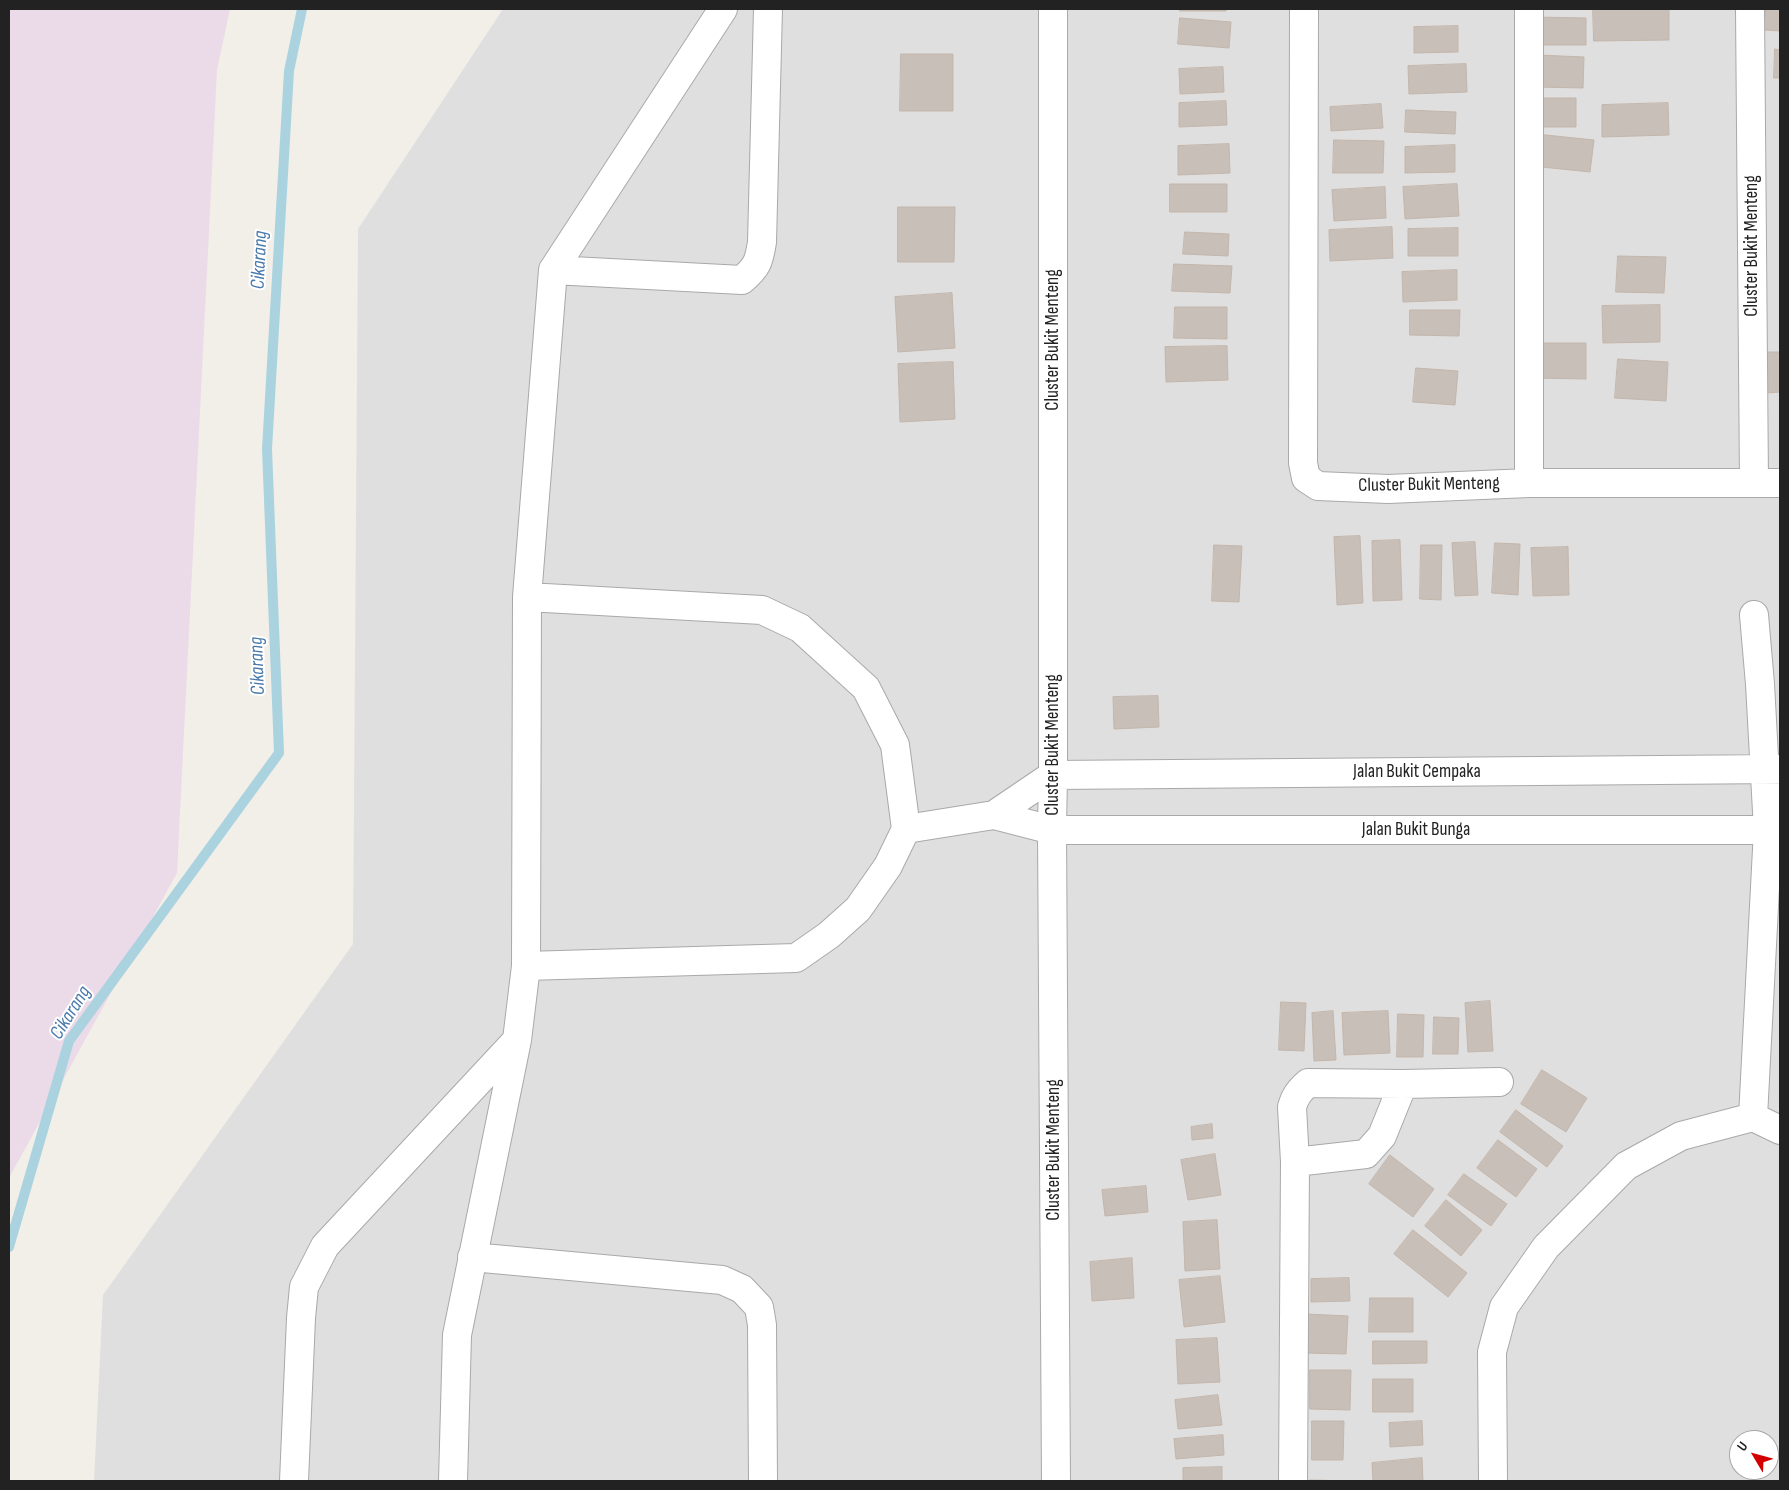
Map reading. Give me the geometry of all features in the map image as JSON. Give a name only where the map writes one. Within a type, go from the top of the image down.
[{"type":"street","points":[[453,1481],[457,1335],[517,1040],[526,966],[527,597],[554,270],[723,9]]},
{"type":"street","points":[[554,270],[742,280],[753,271],[760,261],[762,242],[768,9]]},
{"type":"street","name":"Cluster Bukit Menteng","points":[[1053,9],[1052,830],[1056,1481]]},
{"type":"street","name":"Cluster Bukit Menteng","points":[[1304,9],[1304,463],[1306,478],[1318,486],[1388,489],[1529,483],[1767,483],[1750,9]]},
{"type":"street","points":[[1529,9],[1529,483]]},
{"type":"street","points":[[526,966],[796,958],[829,935],[858,909],[888,866],[906,829],[895,745],[866,688],[800,628],[762,610],[527,597]]},
{"type":"street","points":[[1753,1117],[1774,829],[1772,769],[1754,615]]},
{"type":"street","name":"Jalan Bukit Cempaka","points":[[1053,775],[1772,769]]},
{"type":"street","points":[[906,829],[994,815],[1053,775]]},
{"type":"street","name":"Jalan Bukit Bunga","points":[[994,815],[1052,830],[1774,829]]},
{"type":"street","points":[[294,1481],[304,1288],[325,1246],[517,1040]]},
{"type":"street","points":[[1293,1481],[1295,1162],[1292,1107],[1294,1100],[1308,1083],[1499,1082]]},
{"type":"street","points":[[1295,1162],[1366,1154],[1382,1136],[1403,1084]]},
{"type":"street","points":[[1493,1481],[1492,1352],[1504,1307],[1546,1247],[1626,1166],[1681,1136],[1753,1117],[1780,1130]]},
{"type":"street","points":[[472,1256],[722,1280],[742,1289],[759,1307],[762,1325],[763,1481]]},
{"type":"shaded area","points":[[9,9],[230,9],[217,70],[177,873],[9,1178]]},
{"type":"shaded area","points":[[503,9],[1780,9],[1780,1481],[94,1481],[103,1295],[353,944],[358,229]]},
{"type":"building","points":[[1180,9],[1226,9],[1226,11],[1180,11]]},
{"type":"building","points":[[1593,9],[1669,9],[1669,40],[1594,41]]},
{"type":"building","points":[[1766,9],[1780,9],[1780,31],[1765,30]]},
{"type":"building","points":[[1535,17],[1586,18],[1586,45],[1534,45]]},
{"type":"building","points":[[1180,18],[1231,22],[1229,48],[1178,44]]},
{"type":"building","points":[[1458,26],[1458,52],[1414,53],[1414,27]]},
{"type":"building","points":[[1775,49],[1780,50],[1780,78],[1774,78]]},
{"type":"building","points":[[901,54],[953,54],[953,111],[900,111]]},
{"type":"building","points":[[1538,55],[1584,57],[1583,88],[1537,87]]},
{"type":"building","points":[[1466,64],[1467,92],[1409,94],[1408,66]]},
{"type":"building","points":[[1223,67],[1224,92],[1180,94],[1179,69]]},
{"type":"building","points":[[1535,98],[1576,98],[1576,127],[1535,127]]},
{"type":"building","points":[[1226,101],[1227,125],[1179,127],[1179,103]]},
{"type":"building","points":[[1668,103],[1669,135],[1602,137],[1602,105]]},
{"type":"building","points":[[1381,104],[1383,128],[1331,131],[1330,107]]},
{"type":"building","points":[[1406,110],[1456,112],[1455,134],[1405,132]]},
{"type":"building","points":[[1536,134],[1594,140],[1590,172],[1532,166]]},
{"type":"building","points":[[1334,140],[1384,141],[1383,173],[1333,173]]},
{"type":"building","points":[[1229,144],[1230,173],[1178,175],[1178,146]]},
{"type":"building","points":[[1455,145],[1455,172],[1405,173],[1405,147]]},
{"type":"building","points":[[1170,184],[1227,184],[1227,212],[1170,212]]},
{"type":"building","points":[[1457,184],[1459,216],[1405,219],[1403,187]]},
{"type":"building","points":[[1385,187],[1386,218],[1334,221],[1332,190]]},
{"type":"building","points":[[898,207],[955,207],[954,262],[898,262]]},
{"type":"building","points":[[1392,227],[1393,258],[1330,261],[1329,230]]},
{"type":"building","points":[[1458,228],[1458,256],[1408,256],[1408,229]]},
{"type":"building","points":[[1185,232],[1229,234],[1228,256],[1183,254]]},
{"type":"building","points":[[1618,256],[1666,257],[1664,293],[1616,292]]},
{"type":"building","points":[[1174,264],[1232,266],[1230,293],[1172,291]]},
{"type":"building","points":[[1457,270],[1457,300],[1403,302],[1402,272]]},
{"type":"building","points":[[952,293],[955,348],[898,352],[895,297]]},
{"type":"building","points":[[1660,305],[1660,342],[1603,343],[1602,306]]},
{"type":"building","points":[[1175,307],[1227,307],[1227,339],[1174,338]]},
{"type":"building","points":[[1410,310],[1460,310],[1459,336],[1410,335]]},
{"type":"building","points":[[1534,343],[1586,343],[1586,379],[1534,378]]},
{"type":"building","points":[[1227,346],[1228,380],[1166,382],[1165,347]]},
{"type":"building","points":[[1765,352],[1780,352],[1780,392],[1766,393]]},
{"type":"building","points":[[1618,359],[1668,362],[1666,401],[1615,398]]},
{"type":"building","points":[[953,362],[955,419],[900,422],[898,364]]},
{"type":"building","points":[[1416,368],[1458,371],[1455,405],[1413,402]]},
{"type":"building","points":[[1360,536],[1363,603],[1337,605],[1334,537]]},
{"type":"building","points":[[1400,540],[1402,600],[1373,601],[1372,541]]},
{"type":"building","points":[[1475,542],[1478,595],[1455,596],[1452,543]]},
{"type":"building","points":[[1495,543],[1520,544],[1518,595],[1492,593]]},
{"type":"building","points":[[1214,545],[1242,546],[1239,602],[1212,601]]},
{"type":"building","points":[[1421,545],[1442,545],[1441,600],[1420,599]]},
{"type":"building","points":[[1568,547],[1569,595],[1533,596],[1531,548]]},
{"type":"building","points":[[1158,696],[1159,727],[1114,729],[1113,697]]},
{"type":"building","points":[[1490,1001],[1493,1051],[1468,1052],[1465,1003]]},
{"type":"building","points":[[1281,1002],[1306,1003],[1304,1051],[1279,1050]]},
{"type":"building","points":[[1333,1011],[1336,1060],[1314,1061],[1312,1013]]},
{"type":"building","points":[[1388,1011],[1390,1053],[1344,1055],[1342,1013]]},
{"type":"building","points":[[1398,1014],[1424,1015],[1423,1057],[1397,1057]]},
{"type":"building","points":[[1434,1017],[1459,1018],[1458,1054],[1433,1054]]},
{"type":"building","points":[[1542,1070],[1587,1098],[1566,1132],[1521,1104]]},
{"type":"building","points":[[1516,1110],[1563,1146],[1547,1167],[1500,1132]]},
{"type":"building","points":[[1212,1124],[1213,1138],[1192,1140],[1191,1127]]},
{"type":"building","points":[[1498,1140],[1537,1169],[1516,1197],[1477,1168]]},
{"type":"building","points":[[1215,1154],[1221,1195],[1188,1200],[1181,1160]]},
{"type":"building","points":[[1390,1155],[1434,1189],[1413,1217],[1369,1184]]},
{"type":"building","points":[[1464,1174],[1507,1204],[1491,1226],[1448,1195]]},
{"type":"building","points":[[1146,1186],[1148,1212],[1105,1216],[1102,1190]]},
{"type":"building","points":[[1446,1200],[1482,1230],[1461,1256],[1425,1226]]},
{"type":"building","points":[[1217,1220],[1220,1269],[1185,1271],[1183,1222]]},
{"type":"building","points":[[1413,1230],[1467,1273],[1448,1297],[1394,1254]]},
{"type":"building","points":[[1132,1258],[1134,1298],[1092,1301],[1090,1262]]},
{"type":"building","points":[[1220,1276],[1225,1322],[1184,1327],[1179,1280]]},
{"type":"building","points":[[1349,1278],[1350,1301],[1311,1302],[1311,1279]]},
{"type":"building","points":[[1370,1298],[1413,1298],[1413,1332],[1369,1332]]},
{"type":"building","points":[[1306,1314],[1348,1316],[1346,1354],[1305,1353]]},
{"type":"building","points":[[1217,1338],[1220,1382],[1178,1384],[1176,1340]]},
{"type":"building","points":[[1373,1341],[1427,1341],[1427,1363],[1373,1364]]},
{"type":"building","points":[[1310,1370],[1351,1370],[1350,1410],[1310,1409]]},
{"type":"building","points":[[1373,1379],[1413,1379],[1413,1412],[1373,1412]]},
{"type":"building","points":[[1218,1395],[1222,1425],[1178,1429],[1175,1400]]},
{"type":"building","points":[[1312,1421],[1344,1421],[1343,1460],[1312,1460]]},
{"type":"building","points":[[1422,1421],[1423,1445],[1390,1447],[1389,1423]]},
{"type":"building","points":[[1223,1435],[1224,1455],[1176,1459],[1174,1439]]},
{"type":"building","points":[[1422,1458],[1423,1481],[1373,1481],[1372,1463]]},
{"type":"building","points":[[1222,1467],[1222,1481],[1183,1481],[1183,1468]]},
{"type":"building","points":[[1310,1480],[1355,1481],[1310,1481]]},
{"type":"waterway","name":"Cikarang","points":[[9,1247],[69,1041],[279,753],[267,449],[289,71],[302,9]]}]
